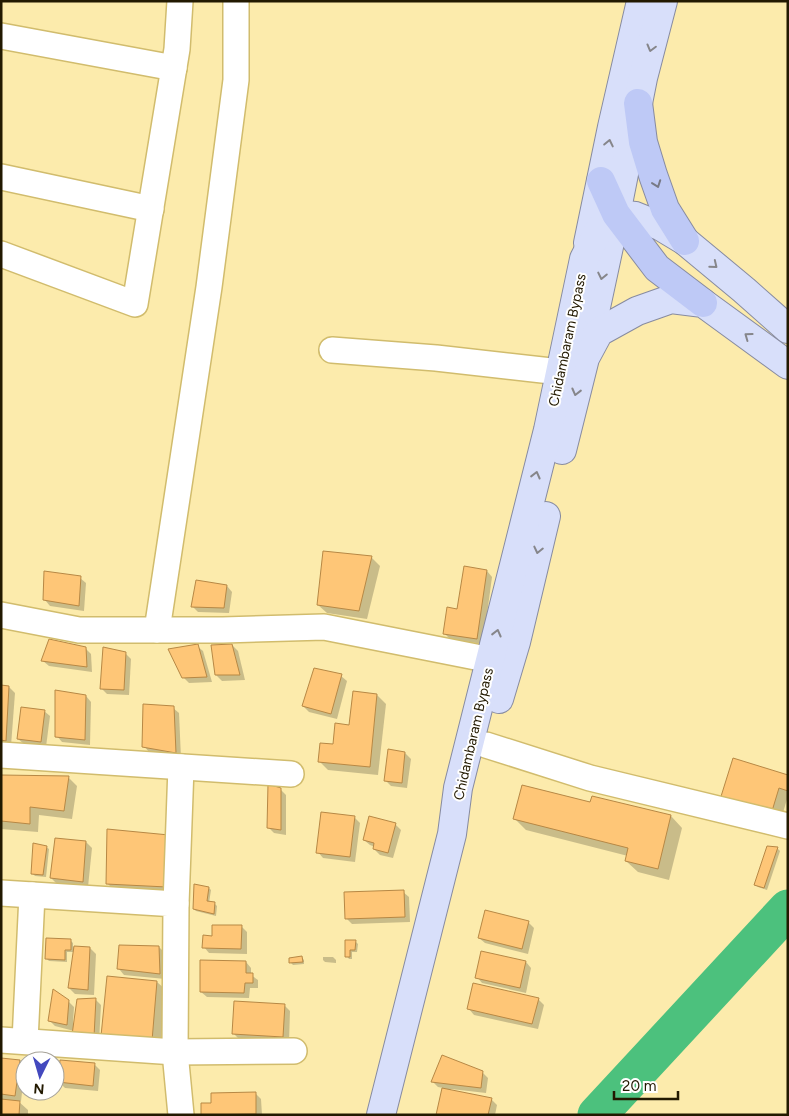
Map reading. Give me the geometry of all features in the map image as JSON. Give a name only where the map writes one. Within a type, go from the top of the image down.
[{"type":"highway","points":[[638,103],[643,142],[653,175],[666,208],[684,241]]},
{"type":"highway","points":[[601,181],[616,214],[658,268],[703,303]]},
{"type":"main road","points":[[584,259],[641,1]]},
{"type":"main road","points":[[585,358],[643,78],[663,1]]},
{"type":"main road","points":[[616,214],[635,216],[660,226],[684,241],[788,329]]},
{"type":"main road","name":"Chidambaram Bypass","points":[[452,834],[458,788],[548,430],[584,259],[600,228],[616,214]]},
{"type":"main road","name":"Chidambaram Bypass","points":[[452,834],[472,791],[486,745],[516,642],[585,358],[599,332],[637,310],[672,299],[703,303],[788,364]]},
{"type":"main road","points":[[381,1115],[452,834]]},
{"type":"street","points":[[1,254],[135,304],[177,49],[180,1]]},
{"type":"street","points":[[157,630],[209,287],[236,80],[236,1]]},
{"type":"street","points":[[1,36],[174,68]]},
{"type":"street","points":[[1,177],[151,209]]},
{"type":"street","points":[[332,350],[436,358],[560,372]]},
{"type":"street","points":[[1,615],[79,630],[324,627],[491,660]]},
{"type":"street","points":[[486,745],[590,778],[788,826]]},
{"type":"street","points":[[1,755],[291,774]]},
{"type":"street","points":[[181,767],[176,904],[175,1052],[181,1115]]},
{"type":"street","points":[[1,893],[176,904]]},
{"type":"street","points":[[32,895],[13,1040],[175,1052],[294,1051]]},
{"type":"building","points":[[323,551],[372,556],[359,611],[317,605]]},
{"type":"building","points":[[464,566],[487,570],[477,639],[443,634],[447,607],[457,609]]},
{"type":"building","points":[[44,571],[81,576],[79,606],[43,600]]},
{"type":"building","points":[[196,580],[227,585],[224,608],[191,607]]},
{"type":"building","points":[[49,639],[86,647],[87,667],[41,661]]},
{"type":"building","points":[[198,644],[207,677],[182,678],[168,649]]},
{"type":"building","points":[[232,644],[240,675],[215,675],[211,645]]},
{"type":"building","points":[[103,647],[126,652],[124,690],[100,689]]},
{"type":"building","points":[[314,668],[342,674],[331,714],[302,706]]},
{"type":"building","points":[[1,685],[9,686],[6,741],[1,740]]},
{"type":"building","points":[[55,690],[86,695],[85,740],[55,737]]},
{"type":"building","points":[[353,691],[377,694],[370,767],[318,762],[320,743],[333,744],[335,723],[349,725]]},
{"type":"building","points":[[143,704],[174,706],[176,753],[142,747]]},
{"type":"building","points":[[21,707],[45,710],[41,742],[17,739]]},
{"type":"building","points":[[388,749],[405,752],[402,783],[384,781]]},
{"type":"building","points":[[733,758],[788,775],[788,791],[779,788],[769,821],[718,806]]},
{"type":"building","points":[[1,775],[69,776],[64,811],[30,807],[30,824],[1,821]]},
{"type":"building","points":[[268,784],[281,788],[281,830],[267,828]]},
{"type":"building","points":[[522,785],[590,802],[592,796],[671,815],[658,869],[625,861],[628,848],[513,819]]},
{"type":"building","points":[[321,812],[355,816],[350,857],[316,853]]},
{"type":"building","points":[[369,816],[396,823],[388,853],[373,849],[374,843],[363,840]]},
{"type":"building","points":[[107,829],[169,835],[167,887],[106,884]]},
{"type":"building","points":[[55,838],[86,841],[83,882],[50,878]]},
{"type":"building","points":[[33,843],[47,846],[43,875],[31,874]]},
{"type":"building","points":[[767,846],[778,847],[764,888],[754,885]]},
{"type":"building","points":[[194,884],[209,887],[207,901],[215,902],[214,914],[193,909]]},
{"type":"building","points":[[404,890],[405,917],[345,919],[344,892]]},
{"type":"building","points":[[485,910],[529,921],[522,949],[478,938]]},
{"type":"building","points":[[212,925],[242,925],[241,949],[202,948],[203,935],[212,936]]},
{"type":"building","points":[[46,938],[71,939],[71,950],[65,950],[65,960],[45,959]]},
{"type":"building","points":[[345,940],[356,940],[355,950],[350,950],[350,957],[345,957]]},
{"type":"building","points":[[119,945],[159,946],[160,974],[117,969]]},
{"type":"building","points":[[74,946],[90,947],[88,990],[68,988]]},
{"type":"building","points":[[481,951],[526,961],[520,988],[475,978]]},
{"type":"building","points":[[302,956],[303,962],[289,963],[289,958]]},
{"type":"building","points":[[200,960],[246,961],[246,973],[253,973],[253,983],[245,983],[244,993],[200,992]]},
{"type":"building","points":[[107,976],[157,981],[152,1041],[101,1036]]},
{"type":"building","points":[[473,983],[539,998],[532,1024],[467,1009]]},
{"type":"building","points":[[53,989],[69,1000],[67,1025],[48,1021]]},
{"type":"building","points":[[96,998],[94,1037],[72,1035],[77,999]]},
{"type":"building","points":[[234,1001],[285,1004],[283,1037],[232,1034]]},
{"type":"building","points":[[442,1055],[483,1071],[481,1088],[431,1082]]},
{"type":"building","points":[[1,1058],[15,1059],[15,1096],[1,1094]]},
{"type":"building","points":[[65,1060],[95,1063],[93,1086],[65,1083]]},
{"type":"building","points":[[442,1088],[492,1098],[488,1115],[436,1115]]},
{"type":"building","points":[[256,1092],[256,1114],[201,1115],[201,1103],[211,1103],[211,1093]]},
{"type":"building","points":[[1,1099],[20,1101],[19,1115],[1,1115]]},
{"type":"waterway","points":[[597,1115],[788,909]]}]
